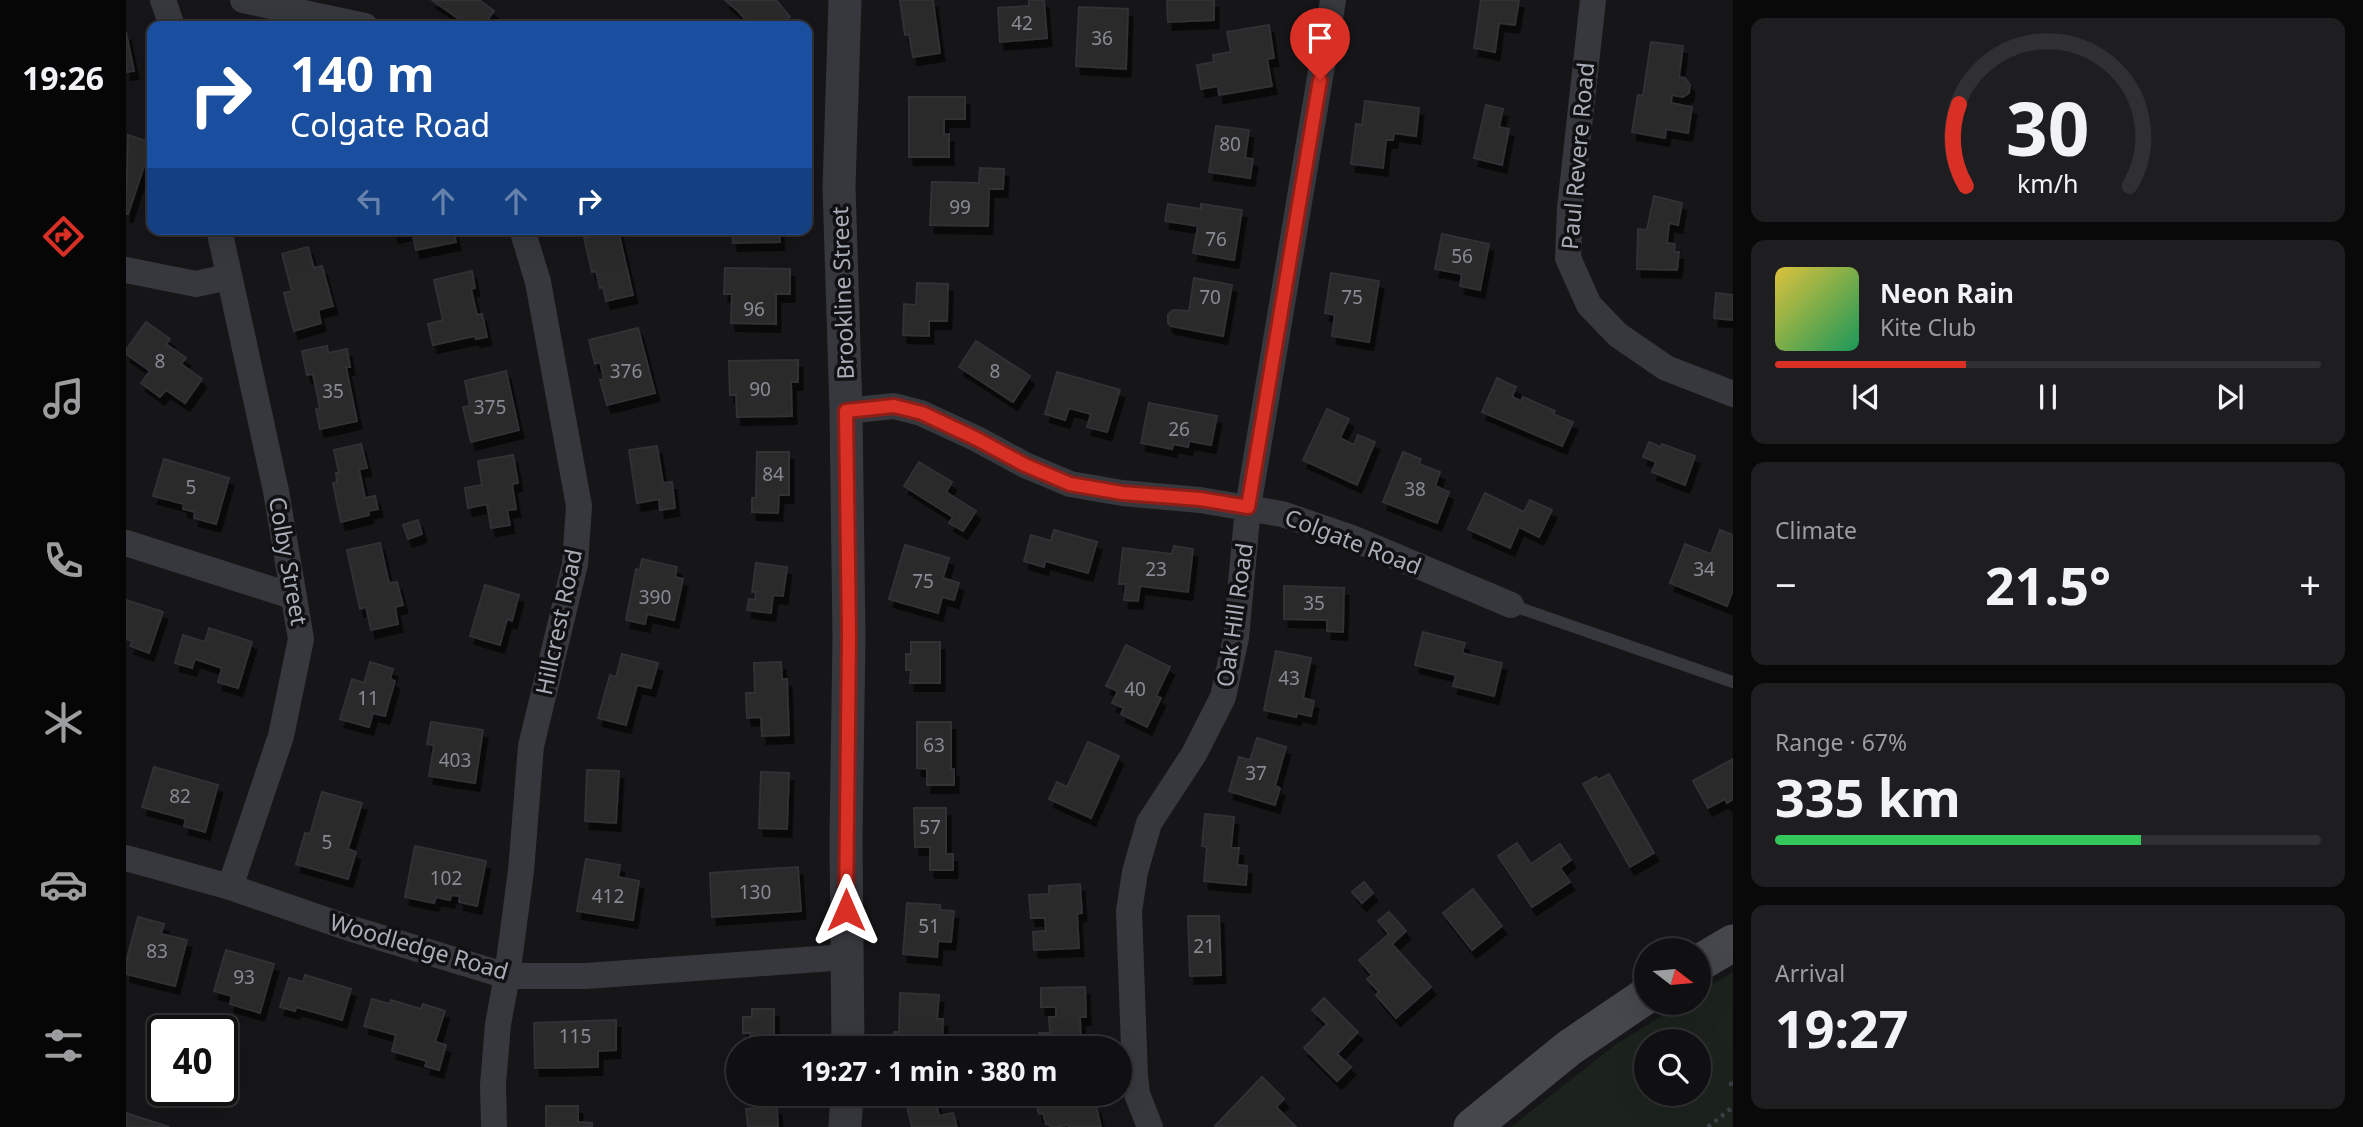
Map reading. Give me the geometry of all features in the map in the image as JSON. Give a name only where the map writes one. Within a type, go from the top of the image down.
[{"type":"main road","points":[[1712,955],[1733,943]]},
{"type":"main road","points":[[1472,1127],[1569,1048],[1634,1004]]},
{"type":"street","points":[[163,0],[170,21]]},
{"type":"street","points":[[243,0],[342,21]]},
{"type":"street","name":"Brookline Street","points":[[845,0],[839,187],[849,636],[848,1036]]},
{"type":"street","name":"Oak Hill Road","points":[[1150,1127],[1142,1110],[1135,1076],[1129,911],[1135,872],[1149,823],[1194,754],[1223,697],[1236,638],[1248,507],[1333,0]]},
{"type":"street","name":"Paul Revere Road","points":[[1593,0],[1570,208],[1568,258],[1589,304],[1618,335],[1666,368],[1733,394]]},
{"type":"street","name":"Colby Street","points":[[220,235],[276,491],[301,639],[281,736],[230,887]]},
{"type":"street","name":"Hillcrest Road","points":[[494,1127],[493,1085],[497,1036],[521,871],[531,746],[575,564],[579,506],[538,282],[524,235]]},
{"type":"street","points":[[126,270],[196,284],[228,277]]},
{"type":"street","name":"Colgate Road","points":[[846,411],[894,406],[922,413],[1025,465],[1070,484],[1122,493],[1200,499],[1282,514],[1352,538],[1511,605]]},
{"type":"street","points":[[126,543],[292,596]]},
{"type":"street","name":"Woodledge Road","points":[[126,858],[230,887],[349,928],[507,976],[586,975],[846,957]]},
{"type":"street","points":[[845,1127],[846,1106]]},
{"type":"lane","name":"Colgate Road","points":[[1511,605],[1733,682]]},
{"type":"path","points":[[1708,1127],[1733,1107]]},
{"type":"shaded area","points":[[1733,972],[1733,1127],[1511,1127],[1634,1033],[1634,1106],[1711,1106],[1711,1029],[1641,1029],[1663,1015],[1712,1015],[1712,984]]},
{"type":"building","points":[[432,0],[479,0],[494,11],[487,21],[462,21]]},
{"type":"building","points":[[725,0],[776,0],[790,17],[784,21],[747,21]]},
{"type":"building","points":[[900,0],[933,0],[940,53],[913,57],[909,34],[905,35]]},
{"type":"building","points":[[1029,0],[1044,0],[1047,38],[1000,42],[998,8],[1029,6]]},
{"type":"building","points":[[1167,0],[1214,0],[1214,20],[1168,22]]},
{"type":"building","points":[[1481,0],[1519,0],[1515,25],[1499,23],[1495,52],[1474,48]]},
{"type":"building","points":[[1079,7],[1128,9],[1126,69],[1076,66]]},
{"type":"building","points":[[1269,25],[1274,58],[1267,59],[1272,86],[1219,95],[1218,86],[1201,89],[1197,65],[1214,62],[1213,55],[1231,52],[1227,32]]},
{"type":"building","points":[[126,32],[134,71],[126,72]]},
{"type":"building","points":[[1651,42],[1683,46],[1679,77],[1685,78],[1690,85],[1689,93],[1683,97],[1672,95],[1671,103],[1692,107],[1688,133],[1666,129],[1665,138],[1632,132],[1638,95],[1643,96]]},
{"type":"building","points":[[909,97],[965,97],[965,119],[944,119],[944,135],[949,134],[949,157],[909,157]]},
{"type":"building","points":[[1365,101],[1419,108],[1416,136],[1394,133],[1393,140],[1386,140],[1383,168],[1351,164],[1356,124],[1362,125]]},
{"type":"building","points":[[1486,105],[1503,109],[1499,127],[1509,129],[1502,165],[1474,158]]},
{"type":"building","points":[[1216,126],[1249,130],[1245,158],[1253,159],[1250,178],[1209,172]]},
{"type":"building","points":[[128,135],[147,141],[147,158],[126,214]]},
{"type":"building","points":[[980,168],[1004,169],[1003,189],[989,189],[988,226],[930,225],[932,182],[979,183]]},
{"type":"building","points":[[1654,196],[1682,203],[1678,225],[1669,223],[1667,243],[1675,244],[1674,252],[1679,252],[1677,270],[1637,269],[1638,229],[1647,230]]},
{"type":"building","points":[[1168,204],[1201,209],[1201,204],[1242,210],[1234,260],[1193,253],[1198,226],[1165,221]]},
{"type":"building","points":[[1442,234],[1489,244],[1480,290],[1460,286],[1462,274],[1435,269]]},
{"type":"building","points":[[413,235],[454,235],[456,242],[416,250]]},
{"type":"building","points":[[619,235],[633,295],[606,301],[596,271],[592,272],[584,238]]},
{"type":"building","points":[[732,235],[779,235],[780,242],[733,243]]},
{"type":"building","points":[[308,247],[314,268],[322,266],[333,306],[318,310],[321,323],[294,331],[284,293],[292,291],[282,254]]},
{"type":"building","points":[[725,268],[790,269],[790,294],[776,294],[776,324],[731,323],[732,294],[724,294]]},
{"type":"building","points":[[472,271],[475,288],[471,289],[477,315],[482,314],[487,337],[476,339],[475,336],[433,345],[428,324],[443,320],[434,280]]},
{"type":"building","points":[[1331,273],[1379,281],[1369,342],[1332,336],[1335,315],[1325,313]]},
{"type":"building","points":[[1194,278],[1232,285],[1223,336],[1171,326],[1168,323],[1168,315],[1173,310],[1189,311]]},
{"type":"building","points":[[917,283],[948,284],[947,321],[929,321],[929,336],[903,335],[904,304],[916,305]]},
{"type":"building","points":[[1716,293],[1733,295],[1733,320],[1714,318]]},
{"type":"building","points":[[146,322],[170,339],[166,344],[186,358],[181,364],[202,379],[185,403],[166,390],[160,397],[141,383],[150,371],[126,354],[126,350]]},
{"type":"building","points":[[638,328],[655,393],[607,405],[600,380],[604,379],[600,362],[595,364],[589,340]]},
{"type":"building","points":[[976,341],[1030,376],[1013,402],[959,367]]},
{"type":"building","points":[[327,346],[328,353],[347,349],[350,367],[346,367],[357,421],[320,429],[316,409],[320,408],[313,374],[307,375],[302,351]]},
{"type":"building","points":[[798,360],[798,382],[791,382],[792,416],[737,417],[736,395],[730,395],[729,361]]},
{"type":"building","points":[[506,371],[519,430],[471,442],[463,407],[470,406],[465,381]]},
{"type":"building","points":[[1057,372],[1120,390],[1107,432],[1087,427],[1091,414],[1069,408],[1065,420],[1045,414]]},
{"type":"building","points":[[1497,378],[1516,387],[1512,397],[1521,401],[1523,397],[1573,422],[1562,446],[1482,412]]},
{"type":"building","points":[[1149,403],[1217,416],[1211,445],[1189,441],[1188,447],[1173,444],[1172,449],[1141,443]]},
{"type":"building","points":[[1327,409],[1349,419],[1340,438],[1354,445],[1358,435],[1375,442],[1357,485],[1303,460]]},
{"type":"building","points":[[1649,442],[1695,456],[1685,485],[1652,472],[1656,462],[1643,457]]},
{"type":"building","points":[[361,444],[367,468],[359,469],[365,498],[375,496],[378,509],[368,511],[369,515],[341,522],[333,483],[337,482],[336,473],[339,473],[334,450]]},
{"type":"building","points":[[657,446],[663,483],[672,482],[675,508],[660,510],[659,499],[637,503],[629,450]]},
{"type":"building","points":[[757,452],[789,452],[789,495],[779,495],[778,513],[752,512],[752,498],[756,498]]},
{"type":"building","points":[[1403,452],[1421,459],[1419,464],[1440,472],[1435,486],[1449,492],[1437,523],[1383,502]]},
{"type":"building","points":[[513,455],[518,483],[512,484],[516,509],[507,510],[510,525],[491,528],[487,504],[468,508],[465,488],[482,485],[478,461]]},
{"type":"building","points":[[164,459],[229,478],[216,524],[194,518],[195,512],[183,509],[184,504],[153,496]]},
{"type":"building","points":[[919,462],[952,482],[946,492],[976,511],[963,531],[949,523],[953,517],[904,486]]},
{"type":"building","points":[[1485,493],[1524,512],[1530,500],[1552,510],[1539,537],[1519,527],[1510,548],[1468,529]]},
{"type":"building","points":[[418,520],[422,534],[408,539],[403,525]]},
{"type":"building","points":[[1054,530],[1097,542],[1088,573],[1045,561],[1044,567],[1024,561],[1031,535],[1051,541]]},
{"type":"building","points":[[1720,530],[1733,535],[1733,590],[1727,606],[1670,583],[1685,544],[1711,554]]},
{"type":"building","points":[[380,543],[389,583],[397,582],[403,605],[395,607],[398,624],[371,630],[366,607],[360,609],[347,550]]},
{"type":"building","points":[[905,545],[949,558],[943,578],[959,583],[954,600],[942,597],[938,613],[889,599]]},
{"type":"building","points":[[1174,546],[1193,549],[1188,592],[1140,586],[1138,601],[1124,600],[1126,584],[1119,584],[1123,548],[1172,554]]},
{"type":"building","points":[[642,559],[677,567],[675,577],[683,579],[674,620],[647,614],[645,624],[626,620],[636,569],[640,570]]},
{"type":"building","points":[[756,563],[787,567],[783,596],[773,595],[771,613],[747,610],[749,599],[755,600],[756,592],[752,592]]},
{"type":"building","points":[[485,585],[519,595],[512,621],[507,619],[500,645],[470,636]]},
{"type":"building","points":[[1284,586],[1344,588],[1343,632],[1327,631],[1327,620],[1284,619]]},
{"type":"building","points":[[126,600],[163,612],[149,653],[130,646],[132,641],[126,639]]},
{"type":"building","points":[[209,628],[252,642],[238,688],[218,682],[222,668],[195,659],[192,668],[175,663],[183,635],[205,642]]},
{"type":"building","points":[[1423,632],[1465,643],[1462,653],[1502,663],[1494,696],[1453,686],[1456,675],[1415,665]]},
{"type":"building","points":[[911,642],[940,642],[940,683],[910,683],[911,670],[906,670],[906,654],[911,654]]},
{"type":"building","points":[[1126,645],[1170,667],[1156,696],[1161,698],[1147,727],[1121,714],[1124,708],[1112,703],[1118,691],[1106,686]]},
{"type":"building","points":[[1276,651],[1311,658],[1303,698],[1314,701],[1311,716],[1297,713],[1296,717],[1264,710]]},
{"type":"building","points":[[622,654],[658,663],[651,688],[637,685],[626,725],[598,718],[610,675],[616,677]]},
{"type":"building","points":[[370,662],[393,669],[390,679],[395,681],[385,716],[373,713],[369,727],[340,719],[352,679],[364,683]]},
{"type":"building","points":[[781,662],[782,679],[787,679],[789,735],[762,736],[761,717],[747,718],[746,693],[755,693],[754,663]]},
{"type":"building","points":[[431,722],[483,730],[475,783],[429,776],[434,745],[427,744]]},
{"type":"building","points":[[917,722],[951,722],[951,769],[954,769],[954,785],[927,785],[927,769],[917,768]]},
{"type":"building","points":[[1257,738],[1286,747],[1275,786],[1280,788],[1275,805],[1229,791],[1239,757],[1250,760]]},
{"type":"building","points":[[1088,742],[1119,756],[1091,818],[1049,799],[1057,782],[1067,787]]},
{"type":"building","points":[[1733,759],[1733,799],[1727,803],[1725,799],[1708,808],[1693,781]]},
{"type":"building","points":[[154,767],[218,785],[205,832],[184,826],[186,819],[142,807]]},
{"type":"building","points":[[587,770],[619,771],[616,823],[585,821]]},
{"type":"building","points":[[761,772],[789,773],[787,829],[759,828]]},
{"type":"building","points":[[1609,774],[1654,853],[1630,867],[1583,784]]},
{"type":"building","points":[[322,792],[362,803],[348,849],[356,852],[348,879],[296,864],[305,833],[310,834]]},
{"type":"building","points":[[914,808],[946,808],[946,854],[953,854],[953,870],[930,870],[930,847],[915,847]]},
{"type":"building","points":[[1205,814],[1234,817],[1231,848],[1239,848],[1237,865],[1247,866],[1246,885],[1204,881],[1207,847],[1202,846]]},
{"type":"building","points":[[1517,843],[1531,864],[1560,844],[1571,860],[1560,868],[1570,882],[1532,907],[1498,856]]},
{"type":"building","points":[[415,846],[486,861],[477,906],[459,902],[460,896],[451,895],[450,900],[436,897],[434,903],[405,897]]},
{"type":"building","points":[[586,859],[620,865],[618,877],[639,881],[633,920],[577,911]]},
{"type":"building","points":[[798,867],[801,911],[712,917],[710,873]]},
{"type":"building","points":[[1364,882],[1373,893],[1362,903],[1352,892]]},
{"type":"building","points":[[1080,884],[1082,913],[1077,914],[1079,948],[1034,950],[1033,932],[1046,931],[1045,918],[1031,918],[1029,895],[1049,894],[1049,886]]},
{"type":"building","points":[[1473,889],[1502,926],[1472,950],[1443,913]]},
{"type":"building","points":[[907,903],[940,905],[940,910],[954,911],[951,942],[938,941],[937,957],[903,954]]},
{"type":"building","points":[[1389,912],[1406,931],[1392,944],[1431,987],[1396,1018],[1376,995],[1379,992],[1367,979],[1372,975],[1359,960],[1389,934],[1378,921]]},
{"type":"building","points":[[1188,916],[1219,916],[1221,975],[1190,976]]},
{"type":"building","points":[[138,917],[164,924],[161,934],[187,940],[175,986],[126,974],[126,962]]},
{"type":"building","points":[[226,950],[274,964],[260,1013],[230,1004],[232,996],[214,991]]},
{"type":"building","points":[[305,975],[351,989],[342,1020],[296,1007],[295,1011],[280,1007],[289,978],[303,982]]},
{"type":"building","points":[[1085,987],[1086,1017],[1080,1017],[1081,1036],[1039,1036],[1039,1033],[1050,1033],[1049,1017],[1056,1017],[1056,1007],[1041,1007],[1041,988]]},
{"type":"building","points":[[900,993],[939,995],[937,1019],[943,1019],[942,1036],[894,1036],[894,1032],[899,1032]]},
{"type":"building","points":[[1324,998],[1358,1032],[1337,1054],[1351,1067],[1337,1081],[1304,1048],[1327,1024],[1312,1010]]},
{"type":"building","points":[[372,999],[390,1004],[391,1000],[421,1009],[423,1004],[445,1011],[435,1042],[446,1045],[439,1070],[425,1066],[427,1061],[392,1051],[396,1035],[364,1026]]},
{"type":"building","points":[[752,1009],[774,1009],[774,1036],[750,1036],[750,1033],[743,1033],[743,1017],[752,1017]]},
{"type":"building","points":[[616,1020],[616,1050],[598,1051],[598,1067],[535,1068],[534,1023]]},
{"type":"building","points":[[1262,1077],[1284,1099],[1276,1107],[1296,1127],[1216,1127],[1215,1126]]},
{"type":"building","points":[[546,1106],[578,1106],[578,1122],[592,1123],[592,1127],[546,1127]]},
{"type":"building","points":[[907,1106],[937,1106],[939,1116],[953,1113],[957,1127],[912,1127]]},
{"type":"building","points":[[1037,1106],[1096,1106],[1101,1127],[1053,1127],[1046,1124],[1043,1113],[1039,1114]]},
{"type":"building","points":[[777,1107],[778,1127],[748,1127],[746,1109]]},
{"type":"building","points":[[126,1113],[169,1127],[126,1127]]},
{"type":"route","points":[[846,910],[849,636],[846,411],[894,406],[922,413],[1025,465],[1070,484],[1122,493],[1200,499],[1248,507],[1320,80]]}]
